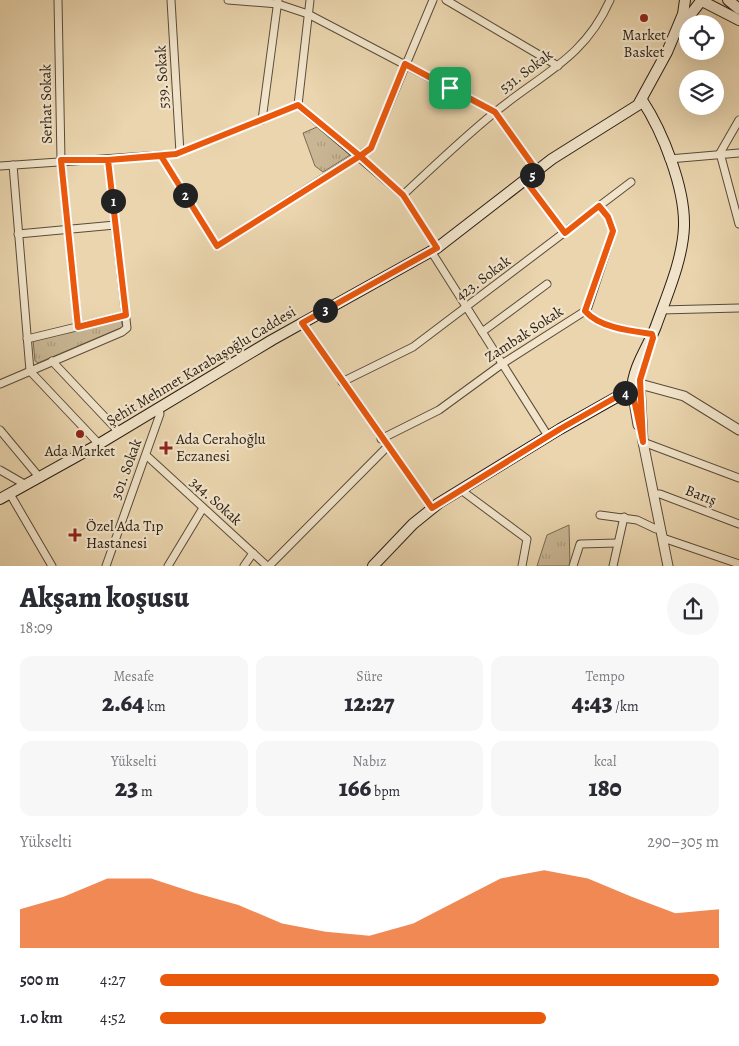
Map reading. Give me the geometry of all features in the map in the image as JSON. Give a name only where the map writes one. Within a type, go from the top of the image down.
[{"type":"main road","name":"Şehit Mehmet Karabaşoğlu Caddesi","points":[[667,52],[683,14],[685,0]]},
{"type":"main road","name":"Şehit Mehmet Karabaşoğlu Caddesi","points":[[0,499],[40,478],[302,323],[434,249],[561,153],[624,115],[642,100],[667,52],[699,0]]},
{"type":"main road","points":[[699,0],[739,20]]},
{"type":"main road","points":[[728,0],[739,9]]},
{"type":"main road","points":[[373,566],[432,508],[635,385],[653,338],[652,334],[674,271],[684,228],[680,193],[669,159],[642,100]]},
{"type":"street","name":"Serhat Sokak","points":[[58,0],[61,160],[78,327]]},
{"type":"street","name":"539. Sokak","points":[[171,0],[180,153]]},
{"type":"street","points":[[228,0],[278,2],[308,14],[495,112],[537,171]]},
{"type":"street","points":[[298,105],[310,0]]},
{"type":"street","points":[[161,156],[217,246],[371,148],[433,0]]},
{"type":"street","points":[[446,0],[558,66]]},
{"type":"street","name":"531. Sokak","points":[[403,195],[495,112],[558,66],[584,44],[595,29],[610,0]]},
{"type":"street","points":[[262,120],[278,2]]},
{"type":"street","points":[[0,166],[61,160],[108,160],[180,153],[298,105]]},
{"type":"street","points":[[298,105],[360,156],[403,195],[467,308],[548,436]]},
{"type":"street","points":[[739,120],[720,153],[739,224]]},
{"type":"street","points":[[669,159],[720,153],[739,153]]},
{"type":"street","points":[[0,384],[122,332],[127,328],[108,160]]},
{"type":"street","points":[[13,165],[30,371],[99,444]]},
{"type":"street","points":[[525,180],[565,233]]},
{"type":"street","name":"423. Sokak","points":[[342,382],[413,347],[631,182]]},
{"type":"street","name":"Zambak Sokak","points":[[381,439],[439,410],[502,364],[585,311],[613,231],[608,217],[599,206]]},
{"type":"street","points":[[18,234],[116,225]]},
{"type":"street","points":[[482,332],[547,284]]},
{"type":"street","points":[[661,310],[739,308]]},
{"type":"street","points":[[585,311],[596,321],[604,324],[652,334]]},
{"type":"street","points":[[27,339],[126,315]]},
{"type":"street","points":[[302,323],[381,439],[432,508]]},
{"type":"street","points":[[52,361],[119,432]]},
{"type":"street","points":[[668,566],[643,442],[635,385],[684,396],[739,430]]},
{"type":"street","name":"301. Sokak","points":[[106,566],[146,456],[159,408]]},
{"type":"street","points":[[0,430],[40,478]]},
{"type":"street","points":[[643,442],[739,478]]},
{"type":"street","points":[[268,566],[387,447]]},
{"type":"street","name":"344. Sokak","points":[[146,456],[268,566]]},
{"type":"street","points":[[0,470],[26,485]]},
{"type":"street","points":[[461,490],[527,539],[522,566]]},
{"type":"street","points":[[10,494],[52,566]]},
{"type":"street","name":"Barış","points":[[653,494],[660,494],[739,524]]},
{"type":"street","points":[[168,566],[203,508]]},
{"type":"street","points":[[600,515],[624,518],[661,529]]},
{"type":"street","points":[[613,566],[624,518]]},
{"type":"street","points":[[663,538],[739,564]]},
{"type":"street","points":[[573,566],[580,544],[618,543]]},
{"type":"street","points":[[244,566],[253,553]]},
{"type":"green space","points":[[317,127],[350,155],[323,172],[315,166],[303,133]]},
{"type":"green space","points":[[121,320],[123,327],[38,363],[35,361],[33,340]]},
{"type":"green space","points":[[569,525],[570,566],[537,566],[547,535]]},
{"type":"place","name":"Market Basket","points":[[644,18]]},
{"type":"place","name":"Ada Market","points":[[80,434]]},
{"type":"place","name":"Ada Cerahoğlu Eczanesi","points":[[166,448]]},
{"type":"place","name":"Özel Ada Tıp Hastanesi","points":[[75,535]]},
{"type":"route","points":[[450,88],[405,64],[371,148],[360,156],[298,105],[176,154],[108,160],[126,315],[78,327],[61,160],[108,160],[161,156],[217,246],[360,156],[403,195],[430,240],[437,248],[302,323],[381,439],[432,508],[560,429],[632,390],[637,424],[643,442],[640,380],[653,338],[652,334],[604,324],[590,317],[585,311],[588,307],[613,231],[608,217],[599,206],[565,233],[525,180],[537,171],[495,112],[450,88]]}]
